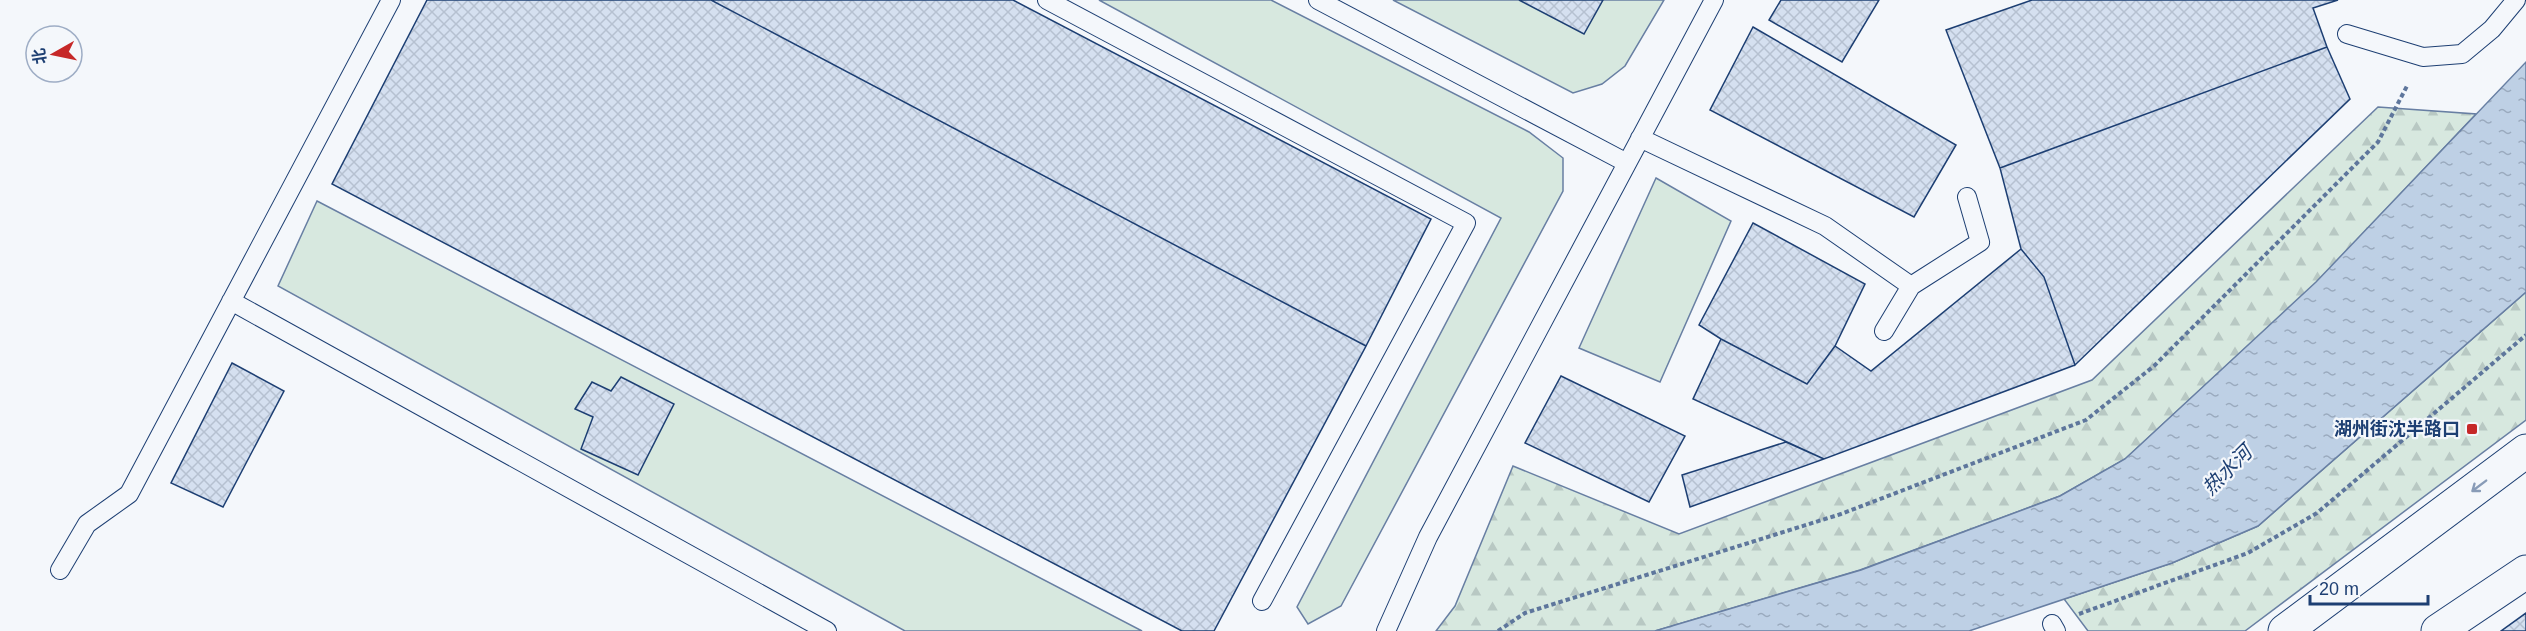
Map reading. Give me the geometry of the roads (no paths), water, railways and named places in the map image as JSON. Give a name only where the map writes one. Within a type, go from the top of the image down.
[{"type":"main road","points":[[2285,631],[2526,451]]},
{"type":"main road","points":[[2439,631],[2526,572]]},
{"type":"lane","points":[[60,570],[87,524],[129,494],[391,0]]},
{"type":"lane","points":[[1047,0],[1466,223],[1262,602]]},
{"type":"lane","points":[[1318,0],[1628,163]]},
{"type":"lane","points":[[1386,631],[1428,537],[1714,0]]},
{"type":"lane","points":[[2347,34],[2422,57],[2462,54],[2492,29],[2516,0]]},
{"type":"lane","points":[[1640,138],[1824,226],[1911,286]]},
{"type":"lane","points":[[1884,331],[1911,286],[1980,242],[1967,197]]},
{"type":"lane","points":[[231,301],[827,631]]},
{"type":"water","name":"热水河","points":[[2526,62],[2526,292],[2258,526],[2172,563],[1969,631],[1655,631],[1861,570],[2060,496],[2125,459],[2316,282]]},
{"type":"place","name":"湖州街沈半路口","points":[[2472,429]]}]
